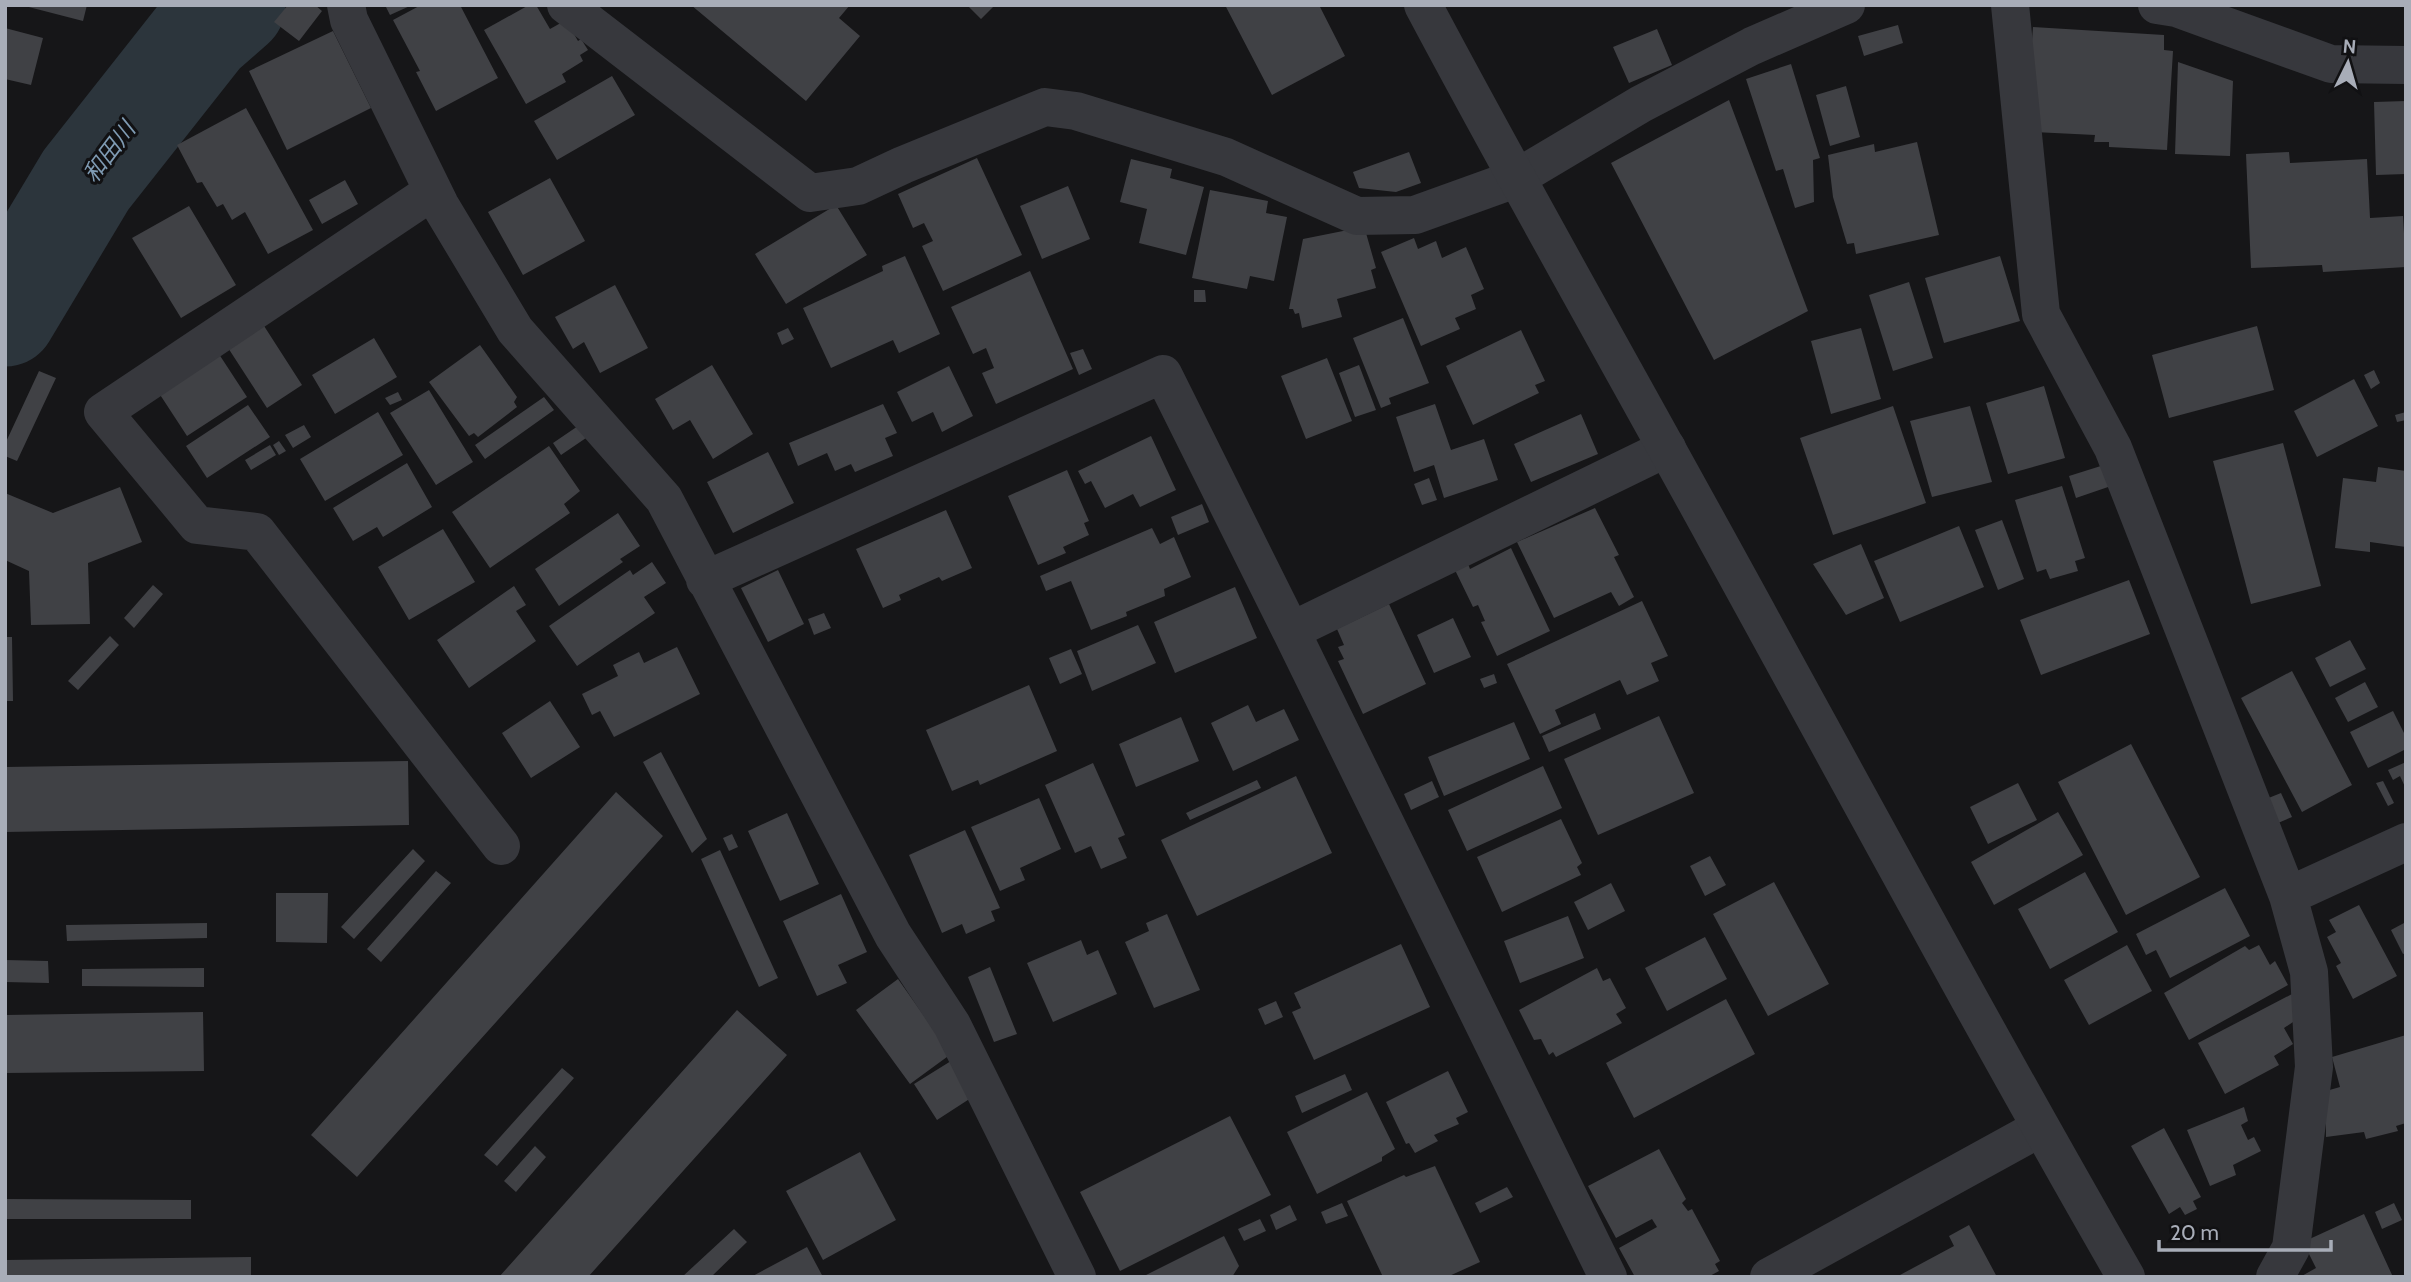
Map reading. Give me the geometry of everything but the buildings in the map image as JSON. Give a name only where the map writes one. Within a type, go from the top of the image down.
[{"type":"street","points":[[346,5],[349,20],[433,191],[516,330],[664,499],[893,935],[952,1025],[1077,1277]]},
{"type":"street","points":[[566,5],[810,193],[858,186],[1045,107],[1076,111],[1227,156],[1357,216],[1415,215],[1516,179],[1641,104],[1752,46],[1846,5]]},
{"type":"street","points":[[1423,5],[1516,179],[1667,448],[2040,1128],[2126,1277]]},
{"type":"street","points":[[2010,5],[2041,314],[2113,448],[2288,897],[2309,972],[2314,1067],[2291,1248],[2275,1277]]},
{"type":"street","points":[[2157,5],[2176,8],[2330,64],[2406,65]]},
{"type":"street","points":[[433,191],[103,412],[197,525],[257,533],[501,846]]},
{"type":"street","points":[[705,580],[1163,374],[1608,1277]]},
{"type":"street","points":[[1291,631],[1667,448]]},
{"type":"street","points":[[2288,897],[2406,842]]},
{"type":"street","points":[[1769,1277],[2040,1128]]},
{"type":"waterway","name":"和田川","points":[[5,315],[86,180],[202,33],[234,5]]}]
